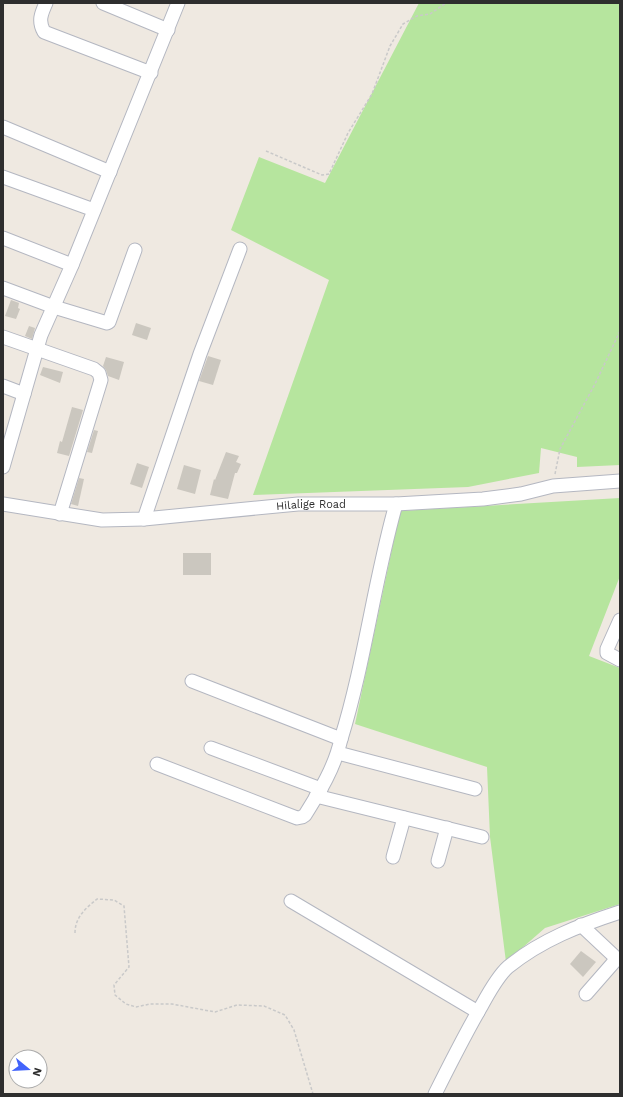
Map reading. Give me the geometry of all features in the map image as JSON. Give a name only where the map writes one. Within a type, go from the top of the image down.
[{"type":"street","points":[[46,3],[40,16],[40,25],[44,32],[151,73]]},
{"type":"street","points":[[103,3],[168,30]]},
{"type":"street","points":[[3,467],[8,433],[24,394],[41,335],[151,73],[178,3]]},
{"type":"street","points":[[3,127],[110,172]]},
{"type":"street","points":[[3,177],[94,210]]},
{"type":"street","points":[[3,238],[72,264]]},
{"type":"street","points":[[144,519],[200,354],[240,249]]},
{"type":"street","points":[[3,288],[104,323],[109,322],[135,250]]},
{"type":"street","points":[[3,336],[94,369],[99,373],[101,380],[60,514]]},
{"type":"street","points":[[3,386],[24,394]]},
{"type":"street","name":"Hilalige Road","points":[[3,504],[102,520],[144,519],[298,504],[396,504],[483,499],[521,494],[553,486],[620,481]]},
{"type":"street","points":[[157,764],[297,818],[305,815],[338,753],[351,707],[387,533],[396,504]]},
{"type":"street","points":[[620,620],[607,653],[620,660]]},
{"type":"street","points":[[192,681],[341,739]]},
{"type":"street","points":[[211,748],[318,793],[404,818],[482,837]]},
{"type":"street","points":[[338,753],[475,789]]},
{"type":"street","points":[[393,857],[404,818]]},
{"type":"street","points":[[438,861],[447,828]]},
{"type":"street","points":[[290,901],[478,1012]]},
{"type":"street","points":[[435,1094],[462,1039],[489,993],[507,968],[545,942],[580,925],[620,912]]},
{"type":"street","points":[[580,925],[614,956],[615,959],[586,994]]},
{"type":"path","points":[[266,151],[322,175],[329,174],[348,133],[372,94],[390,46],[402,24],[417,16],[430,14],[446,3]]},
{"type":"path","points":[[553,486],[560,449],[596,382],[620,331]]},
{"type":"path","points":[[74,933],[75,924],[86,908],[98,899],[114,900],[124,906],[129,967],[114,985],[115,995],[126,1004],[136,1007],[150,1004],[172,1004],[216,1012],[237,1005],[264,1006],[285,1015],[294,1030],[313,1094]]},
{"type":"green space","points":[[419,3],[620,3],[620,465],[577,467],[577,457],[541,448],[539,473],[468,487],[253,495],[329,280],[231,230],[259,157],[325,183]]},
{"type":"green space","points":[[620,498],[620,576],[589,656],[620,668],[620,904],[545,928],[506,962],[490,837],[487,767],[355,724],[400,511]]},
{"type":"building","points":[[11,300],[19,303],[18,308],[20,309],[16,319],[5,316]]},
{"type":"building","points":[[136,323],[151,328],[147,340],[132,335]]},
{"type":"building","points":[[29,326],[35,328],[32,339],[25,336]]},
{"type":"building","points":[[208,356],[221,360],[213,385],[199,381]]},
{"type":"building","points":[[106,357],[124,362],[119,380],[108,376],[103,366]]},
{"type":"building","points":[[43,367],[63,372],[60,383],[40,375]]},
{"type":"building","points":[[72,407],[83,410],[69,456],[57,453],[60,441],[62,442]]},
{"type":"building","points":[[94,430],[98,431],[92,453],[87,452]]},
{"type":"building","points":[[226,452],[239,456],[236,462],[241,464],[237,473],[235,473],[228,499],[210,495],[214,479],[215,480]]},
{"type":"building","points":[[137,463],[149,467],[142,488],[130,484]]},
{"type":"building","points":[[184,465],[201,470],[195,494],[177,489]]},
{"type":"building","points":[[79,478],[84,479],[78,506],[71,504]]},
{"type":"building","points":[[183,553],[211,553],[211,575],[183,575]]},
{"type":"building","points":[[581,951],[596,962],[583,977],[570,964]]}]
